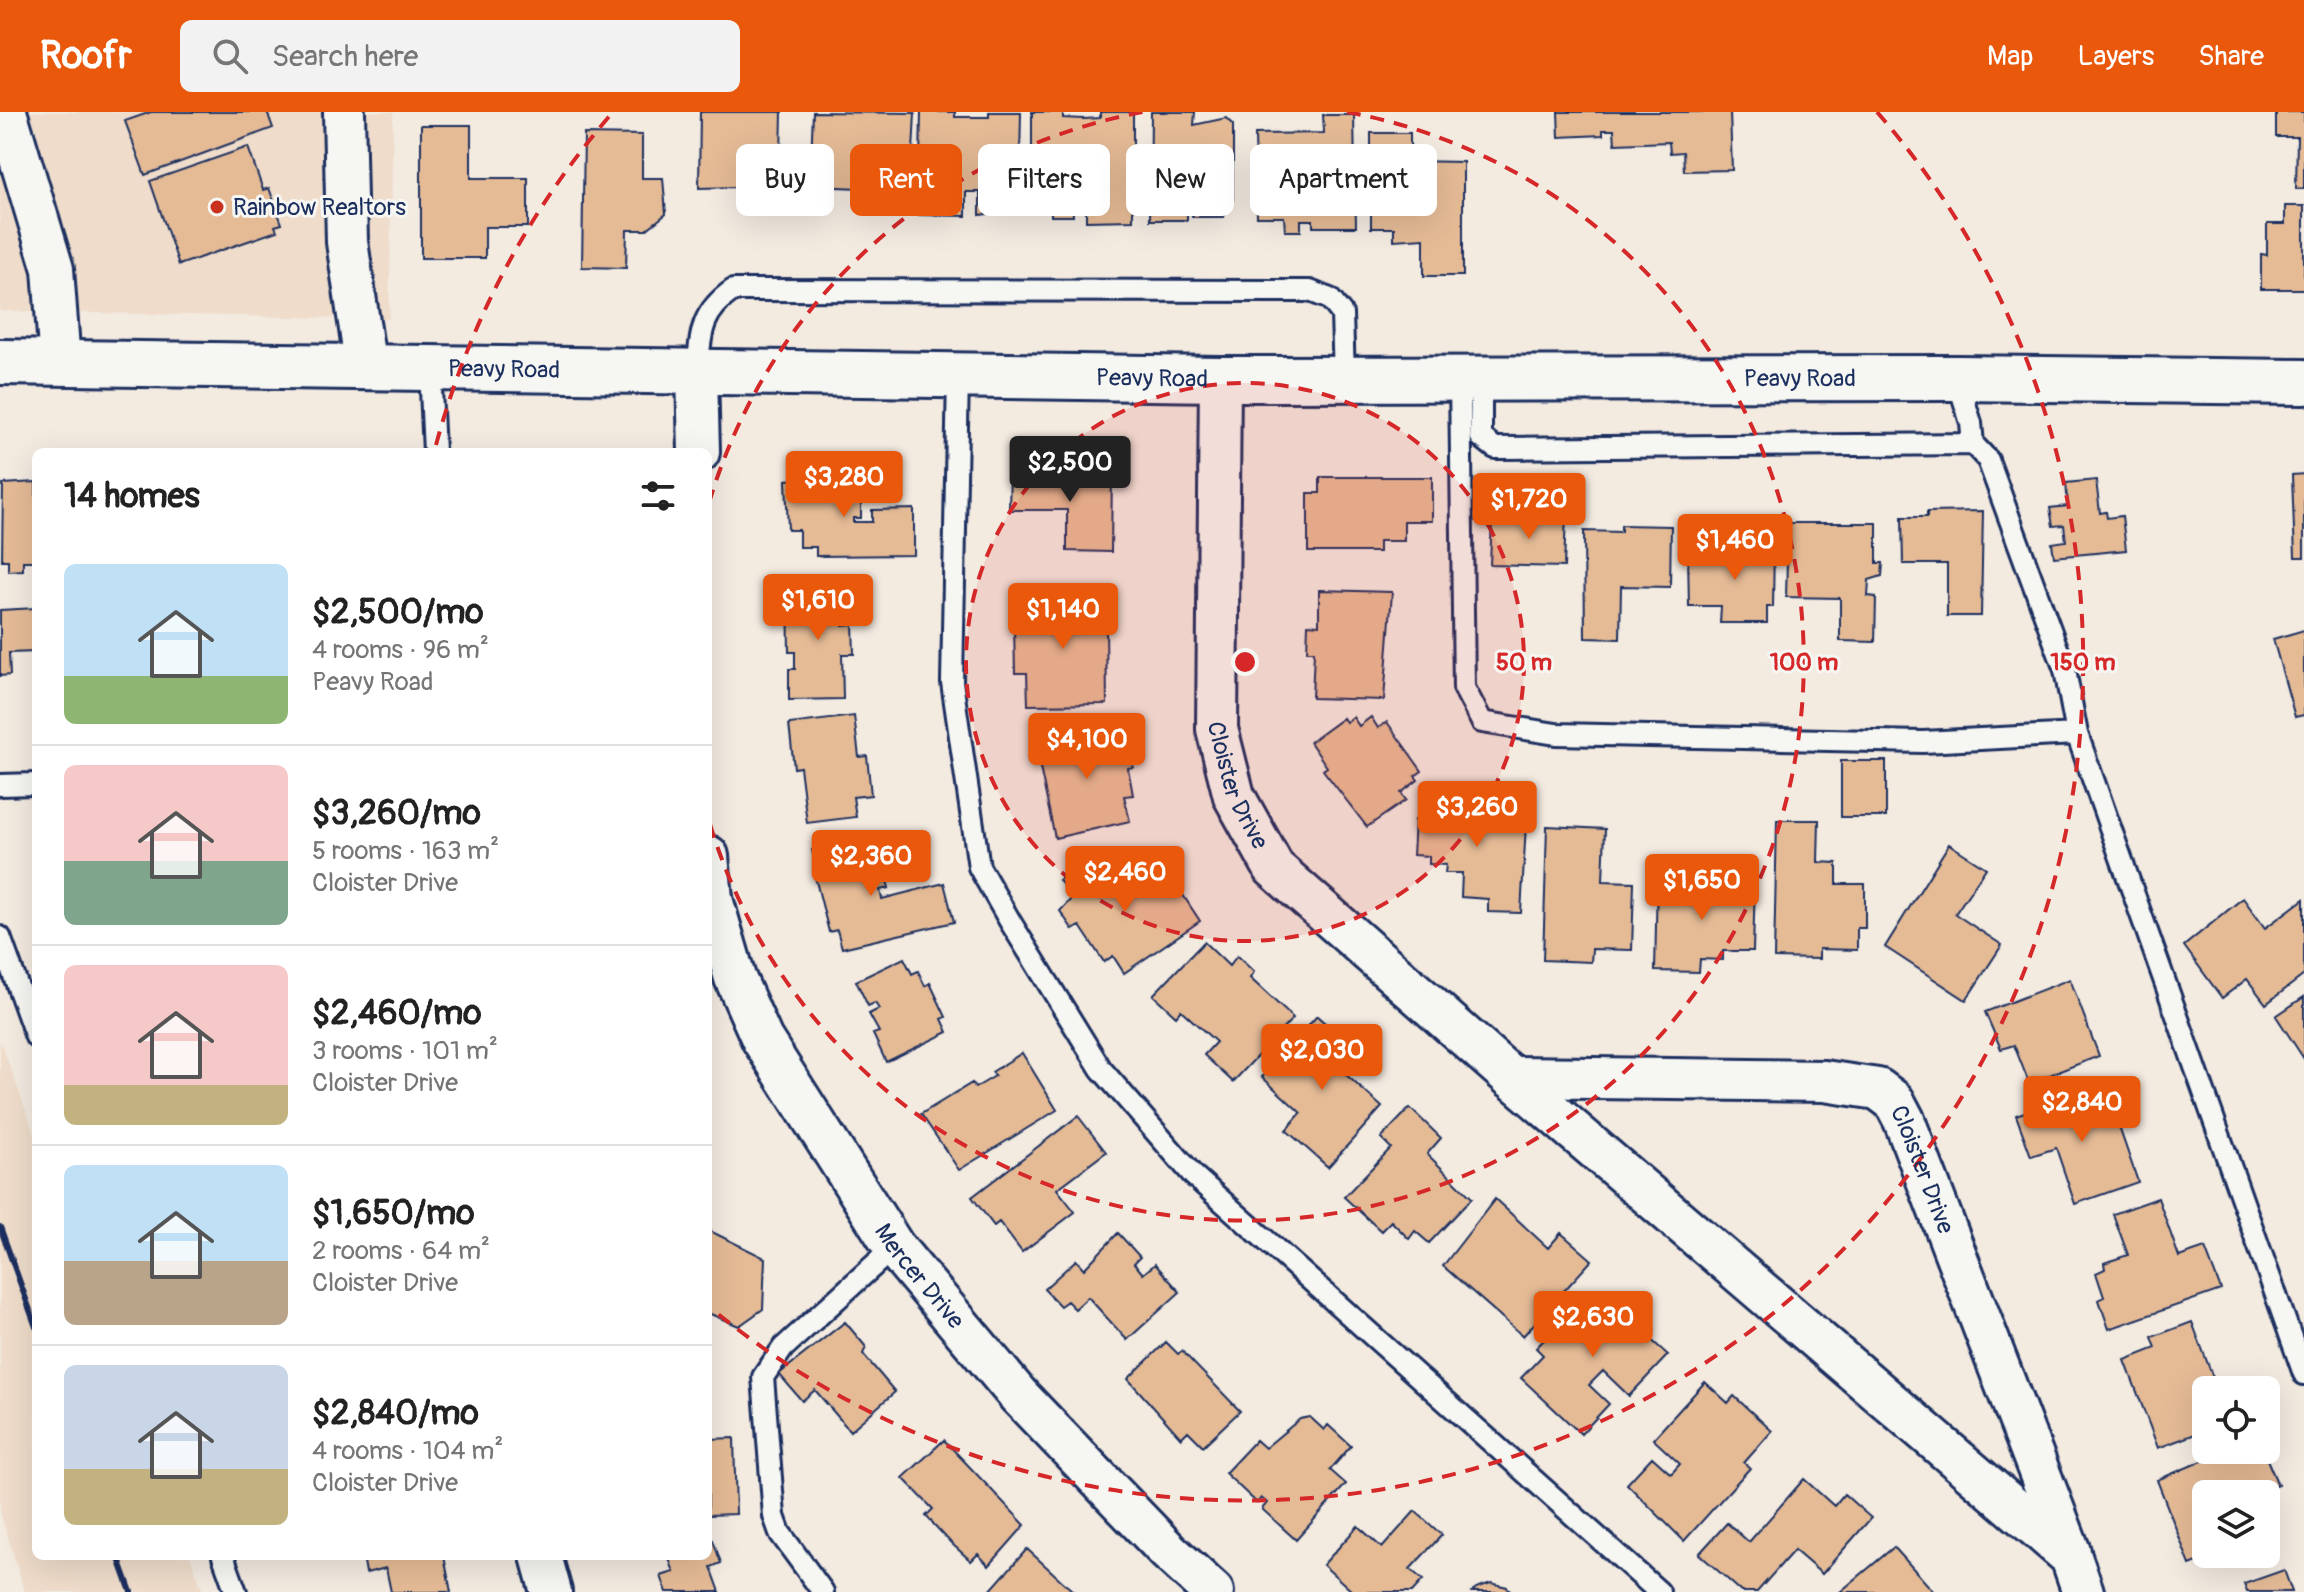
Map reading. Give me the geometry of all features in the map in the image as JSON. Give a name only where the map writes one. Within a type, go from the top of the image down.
[{"type":"street","points":[[6,112],[53,269],[60,363]]},
{"type":"street","points":[[344,112],[347,242],[366,369]]},
{"type":"street","name":"Peavy Road","points":[[0,362],[1220,379],[1957,378],[2304,382]]},
{"type":"street","points":[[697,373],[699,448]]},
{"type":"street","name":"Cloister Drive","points":[[1220,379],[1217,729],[1234,796],[1274,868],[2077,1575]]},
{"type":"street","name":"Mercer Drive","points":[[712,912],[735,978],[762,1039],[894,1247],[1018,1395],[1168,1551],[1213,1592]]},
{"type":"street","name":"Cloister Drive","points":[[1511,1077],[1824,1081],[1878,1089],[1894,1101],[1910,1134],[2077,1575]]},
{"type":"street","points":[[542,1560],[551,1592]]},
{"type":"lane","points":[[697,373],[702,329],[715,302],[733,290],[1310,291],[1330,299],[1342,314],[1344,378]]},
{"type":"lane","points":[[430,369],[434,448]]},
{"type":"lane","points":[[958,376],[952,682],[979,867],[1011,923],[1101,1069],[1193,1175],[1659,1592]]},
{"type":"lane","points":[[1957,378],[1971,423],[1973,444],[1988,460],[2065,670],[2077,734],[2304,1374]]},
{"type":"lane","points":[[1471,380],[1481,437],[1495,448],[1973,444]]},
{"type":"lane","points":[[1471,380],[1464,688],[1482,722],[1556,734],[1923,742],[2077,734]]},
{"type":"lane","points":[[0,785],[32,784]]},
{"type":"lane","points":[[0,937],[32,1026]]},
{"type":"lane","points":[[823,1592],[780,1533],[774,1516],[763,1377],[783,1348],[894,1247]]},
{"type":"lane","points":[[224,1560],[236,1592]]},
{"type":"shaded area","points":[[0,112],[393,112],[389,319],[0,311]]},
{"type":"shaded area","points":[[0,1040],[32,1127],[32,1560],[191,1560],[203,1592],[25,1592],[0,1511]]},
{"type":"building","points":[[151,112],[267,112],[273,128],[145,175],[125,121]]},
{"type":"building","points":[[700,112],[782,112],[781,144],[736,144],[736,187],[699,188]]},
{"type":"building","points":[[813,112],[915,113],[913,144],[850,144],[850,188],[834,187],[834,144],[812,144]]},
{"type":"building","points":[[921,112],[955,112],[955,117],[989,117],[989,112],[1021,112],[1020,144],[978,144],[978,192],[966,192],[966,216],[962,216],[962,144],[920,144]]},
{"type":"building","points":[[1032,112],[1063,112],[1063,118],[1084,119],[1100,118],[1100,112],[1133,112],[1133,144],[1126,144],[1126,216],[1133,216],[1133,220],[1086,221],[1086,216],[1110,216],[1110,144],[1032,144]]},
{"type":"building","points":[[1151,112],[1195,112],[1194,125],[1226,118],[1233,125],[1233,144],[1151,144]]},
{"type":"building","points":[[1558,112],[1730,112],[1732,170],[1684,171],[1683,152],[1670,153],[1669,142],[1615,144],[1614,130],[1603,130],[1603,135],[1559,137]]},
{"type":"building","points":[[2276,112],[2304,112],[2304,189],[2296,189],[2297,137],[2276,137]]},
{"type":"building","points":[[1323,115],[1354,115],[1355,144],[1255,144],[1255,134],[1324,133]]},
{"type":"building","points":[[421,125],[471,125],[471,178],[528,178],[528,227],[485,227],[485,258],[421,258]]},
{"type":"building","points":[[1371,133],[1410,133],[1410,144],[1371,144]]},
{"type":"building","points":[[584,134],[642,135],[642,178],[663,178],[666,214],[646,230],[627,230],[626,268],[582,267]]},
{"type":"building","name":"Rainbow Realtors","points":[[248,147],[263,190],[269,188],[282,224],[275,226],[277,231],[179,265],[150,181]]},
{"type":"building","points":[[1437,162],[1463,162],[1463,276],[1424,276],[1424,238],[1394,240],[1394,228],[1371,228],[1371,216],[1437,216]]},
{"type":"building","points":[[2285,206],[2304,206],[2304,289],[2261,289],[2261,254],[2267,255],[2267,224],[2285,224]]},
{"type":"building","points":[[1150,216],[1187,216],[1187,220],[1150,220]]},
{"type":"building","points":[[1356,216],[1356,227],[1313,227],[1313,220],[1301,220],[1301,231],[1285,231],[1284,217],[1257,217]]},
{"type":"building","points":[[799,469],[834,469],[834,481],[861,480],[861,518],[853,518],[853,522],[872,522],[872,510],[914,509],[914,555],[816,556],[816,547],[799,547],[799,530],[788,530],[786,480],[800,479]]},
{"type":"building","points":[[1010,472],[1112,473],[1111,552],[1067,551],[1067,510],[1009,510]]},
{"type":"building","points":[[2304,474],[2304,557],[2295,557],[2292,475]]},
{"type":"building","points":[[1320,477],[1432,477],[1432,521],[1404,521],[1404,541],[1379,541],[1379,552],[1308,552],[1308,493],[1320,493]]},
{"type":"building","points":[[2096,480],[2100,513],[2106,512],[2107,518],[2122,516],[2126,550],[2054,557],[2052,543],[2066,541],[2064,525],[2053,526],[2050,508],[2068,506],[2066,483]]},
{"type":"building","points":[[32,482],[32,561],[23,561],[23,570],[8,571],[8,560],[2,560],[3,484]]},
{"type":"building","points":[[1983,511],[1981,616],[1947,616],[1947,564],[1903,564],[1902,517],[1927,517],[1927,512]]},
{"type":"building","points":[[1522,513],[1566,514],[1564,567],[1490,565],[1492,517],[1522,518]]},
{"type":"building","points":[[1788,523],[1877,523],[1877,563],[1883,563],[1882,576],[1869,580],[1868,596],[1876,597],[1875,642],[1840,641],[1840,598],[1786,597]]},
{"type":"building","points":[[1621,525],[1671,526],[1670,587],[1621,586],[1620,639],[1585,638],[1584,531],[1621,532]]},
{"type":"building","points":[[1725,544],[1774,544],[1773,607],[1767,607],[1767,623],[1720,623],[1721,606],[1689,606],[1688,556],[1725,556]]},
{"type":"building","points":[[808,584],[843,584],[843,625],[853,624],[854,654],[842,654],[843,699],[789,700],[789,669],[795,669],[795,652],[789,652],[788,591],[808,591]]},
{"type":"building","points":[[1319,590],[1392,592],[1384,700],[1312,698],[1314,651],[1307,651],[1308,624],[1319,625]]},
{"type":"building","points":[[1097,591],[1097,626],[1106,626],[1107,704],[1028,705],[1027,673],[1015,673],[1014,625],[1035,624],[1035,592]]},
{"type":"building","points":[[32,608],[32,652],[9,653],[10,675],[0,676],[0,610]]},
{"type":"building","points":[[2304,630],[2304,715],[2295,717],[2273,639]]},
{"type":"building","points":[[854,716],[859,757],[867,756],[871,795],[853,797],[856,817],[807,823],[800,767],[794,768],[789,724]]},
{"type":"building","points":[[1353,717],[1359,726],[1371,717],[1378,728],[1387,722],[1422,771],[1415,776],[1418,780],[1401,793],[1406,800],[1367,827],[1323,770],[1327,767],[1310,742],[1343,718],[1346,722]]},
{"type":"building","points":[[1124,725],[1133,767],[1128,768],[1133,795],[1124,796],[1130,821],[1055,838],[1036,749]]},
{"type":"building","points":[[1841,761],[1886,761],[1886,817],[1841,817]]},
{"type":"building","points":[[1456,785],[1484,786],[1483,810],[1505,811],[1504,822],[1526,824],[1521,913],[1488,912],[1488,899],[1461,897],[1462,873],[1445,873],[1446,865],[1429,864],[1429,856],[1413,855],[1415,820],[1431,821],[1432,810],[1455,811]]},
{"type":"building","points":[[1777,820],[1819,820],[1818,862],[1837,863],[1837,884],[1865,884],[1865,928],[1857,928],[1857,950],[1819,949],[1819,959],[1774,958]]},
{"type":"building","points":[[1547,826],[1605,829],[1603,881],[1634,882],[1632,950],[1592,949],[1591,962],[1543,960]]},
{"type":"building","points":[[858,837],[864,861],[881,859],[889,888],[880,890],[882,899],[944,883],[954,922],[842,948],[837,930],[829,932],[814,873],[818,872],[812,850]]},
{"type":"building","points":[[1949,844],[1986,868],[1955,914],[2002,945],[1966,1000],[1885,947]]},
{"type":"building","points":[[1093,857],[1113,885],[1121,879],[1130,893],[1154,876],[1161,888],[1173,880],[1200,921],[1124,973],[1113,956],[1104,962],[1080,926],[1073,930],[1060,911],[1072,898],[1059,880]]},
{"type":"building","points":[[1657,879],[1755,882],[1753,951],[1723,951],[1723,960],[1700,959],[1699,972],[1655,971]]},
{"type":"building","points":[[2243,898],[2265,928],[2304,899],[2304,975],[2266,1004],[2247,979],[2222,998],[2184,946]]},
{"type":"building","points":[[1204,942],[1229,966],[1237,956],[1254,972],[1250,978],[1293,1018],[1233,1082],[1204,1055],[1216,1042],[1181,1010],[1176,1016],[1153,995]]},
{"type":"building","points":[[904,958],[912,974],[918,971],[925,986],[930,983],[946,1017],[942,1019],[948,1032],[886,1062],[873,1034],[879,1032],[869,1014],[879,1009],[875,1003],[868,1006],[856,981]]},
{"type":"building","points":[[2070,979],[2099,1056],[2029,1083],[2014,1045],[2001,1049],[1985,1012]]},
{"type":"building","points":[[2304,997],[2304,1059],[2276,1016]]},
{"type":"building","points":[[1317,1016],[1350,1045],[1346,1048],[1357,1058],[1344,1073],[1382,1107],[1328,1167],[1286,1130],[1301,1113],[1262,1077]]},
{"type":"building","points":[[1022,1053],[1057,1110],[959,1170],[921,1114],[972,1083],[975,1088],[995,1076],[992,1072]]},
{"type":"building","points":[[2107,1092],[2138,1182],[2075,1204],[2056,1148],[2031,1156],[2016,1115],[2075,1094],[2078,1101]]},
{"type":"building","points":[[1410,1108],[1441,1138],[1427,1154],[1472,1198],[1429,1243],[1415,1231],[1409,1239],[1391,1221],[1381,1231],[1344,1197],[1391,1148],[1381,1138]]},
{"type":"building","points":[[1078,1116],[1106,1152],[1057,1189],[1075,1212],[1022,1252],[999,1222],[994,1226],[972,1197]]},
{"type":"building","points":[[2158,1198],[2179,1257],[2205,1248],[2221,1290],[2109,1329],[2099,1300],[2104,1297],[2096,1273],[2105,1269],[2104,1263],[2128,1255],[2113,1214]]},
{"type":"building","points":[[1495,1199],[1548,1248],[1561,1233],[1592,1260],[1523,1336],[1443,1266]]},
{"type":"building","points":[[712,1232],[765,1258],[763,1309],[739,1326],[712,1315]]},
{"type":"building","points":[[1118,1233],[1140,1257],[1134,1263],[1143,1274],[1155,1264],[1180,1292],[1127,1340],[1088,1297],[1075,1309],[1067,1301],[1060,1306],[1044,1289],[1076,1260],[1084,1269]]},
{"type":"building","points":[[1600,1294],[1611,1305],[1618,1297],[1654,1331],[1648,1337],[1668,1355],[1629,1396],[1603,1371],[1589,1385],[1609,1404],[1581,1434],[1521,1378],[1543,1355],[1536,1348],[1579,1304],[1585,1310]]},
{"type":"building","points":[[845,1322],[866,1347],[863,1354],[895,1392],[850,1431],[815,1390],[802,1401],[779,1374]]},
{"type":"building","points":[[2192,1322],[2212,1376],[2192,1376],[2192,1435],[2158,1448],[2125,1360],[2156,1348],[2152,1337]]},
{"type":"building","points":[[1166,1342],[1178,1354],[1182,1351],[1240,1411],[1203,1446],[1188,1431],[1181,1438],[1128,1379]]},
{"type":"building","points":[[1705,1382],[1728,1403],[1734,1396],[1772,1431],[1744,1463],[1750,1468],[1684,1541],[1627,1484],[1652,1457],[1671,1474],[1680,1464],[1653,1439]]},
{"type":"building","points":[[1310,1417],[1324,1430],[1328,1425],[1351,1446],[1330,1470],[1346,1484],[1296,1540],[1262,1509],[1267,1503],[1261,1498],[1257,1503],[1225,1473],[1256,1440],[1265,1448],[1300,1419]]},
{"type":"building","points":[[734,1438],[736,1514],[712,1515],[712,1439]]},
{"type":"building","points":[[944,1440],[1025,1525],[989,1566],[978,1554],[971,1561],[951,1543],[926,1516],[933,1509],[903,1478]]},
{"type":"building","points":[[2195,1464],[2269,1464],[2276,1480],[2192,1480],[2190,1565],[2157,1480]]},
{"type":"building","points":[[1804,1479],[1834,1506],[1844,1494],[1871,1518],[1822,1574],[1794,1550],[1757,1592],[1742,1592],[1699,1554],[1727,1523],[1749,1542]]},
{"type":"building","points":[[1415,1511],[1442,1535],[1410,1569],[1423,1580],[1412,1592],[1353,1592],[1323,1565],[1358,1526],[1382,1548]]},
{"type":"building","points":[[712,1540],[721,1563],[711,1567],[720,1592],[667,1592],[661,1576],[674,1572],[670,1560],[712,1560]]},
{"type":"building","points":[[1894,1547],[1934,1592],[1840,1592]]},
{"type":"building","points":[[1027,1549],[1074,1592],[989,1592]]},
{"type":"building","points":[[364,1560],[445,1560],[451,1592],[391,1592],[386,1568],[366,1573]]},
{"type":"building","points":[[2284,1570],[2292,1592],[2247,1592],[2244,1584]]},
{"type":"building","points":[[1491,1583],[1507,1587],[1512,1592],[1472,1592]]},
{"type":"railway","points":[[0,1227],[32,1316]]},
{"type":"railway","points":[[119,1560],[131,1592]]},
{"type":"place","name":"Rainbow Realtors","points":[[217,207]]}]
